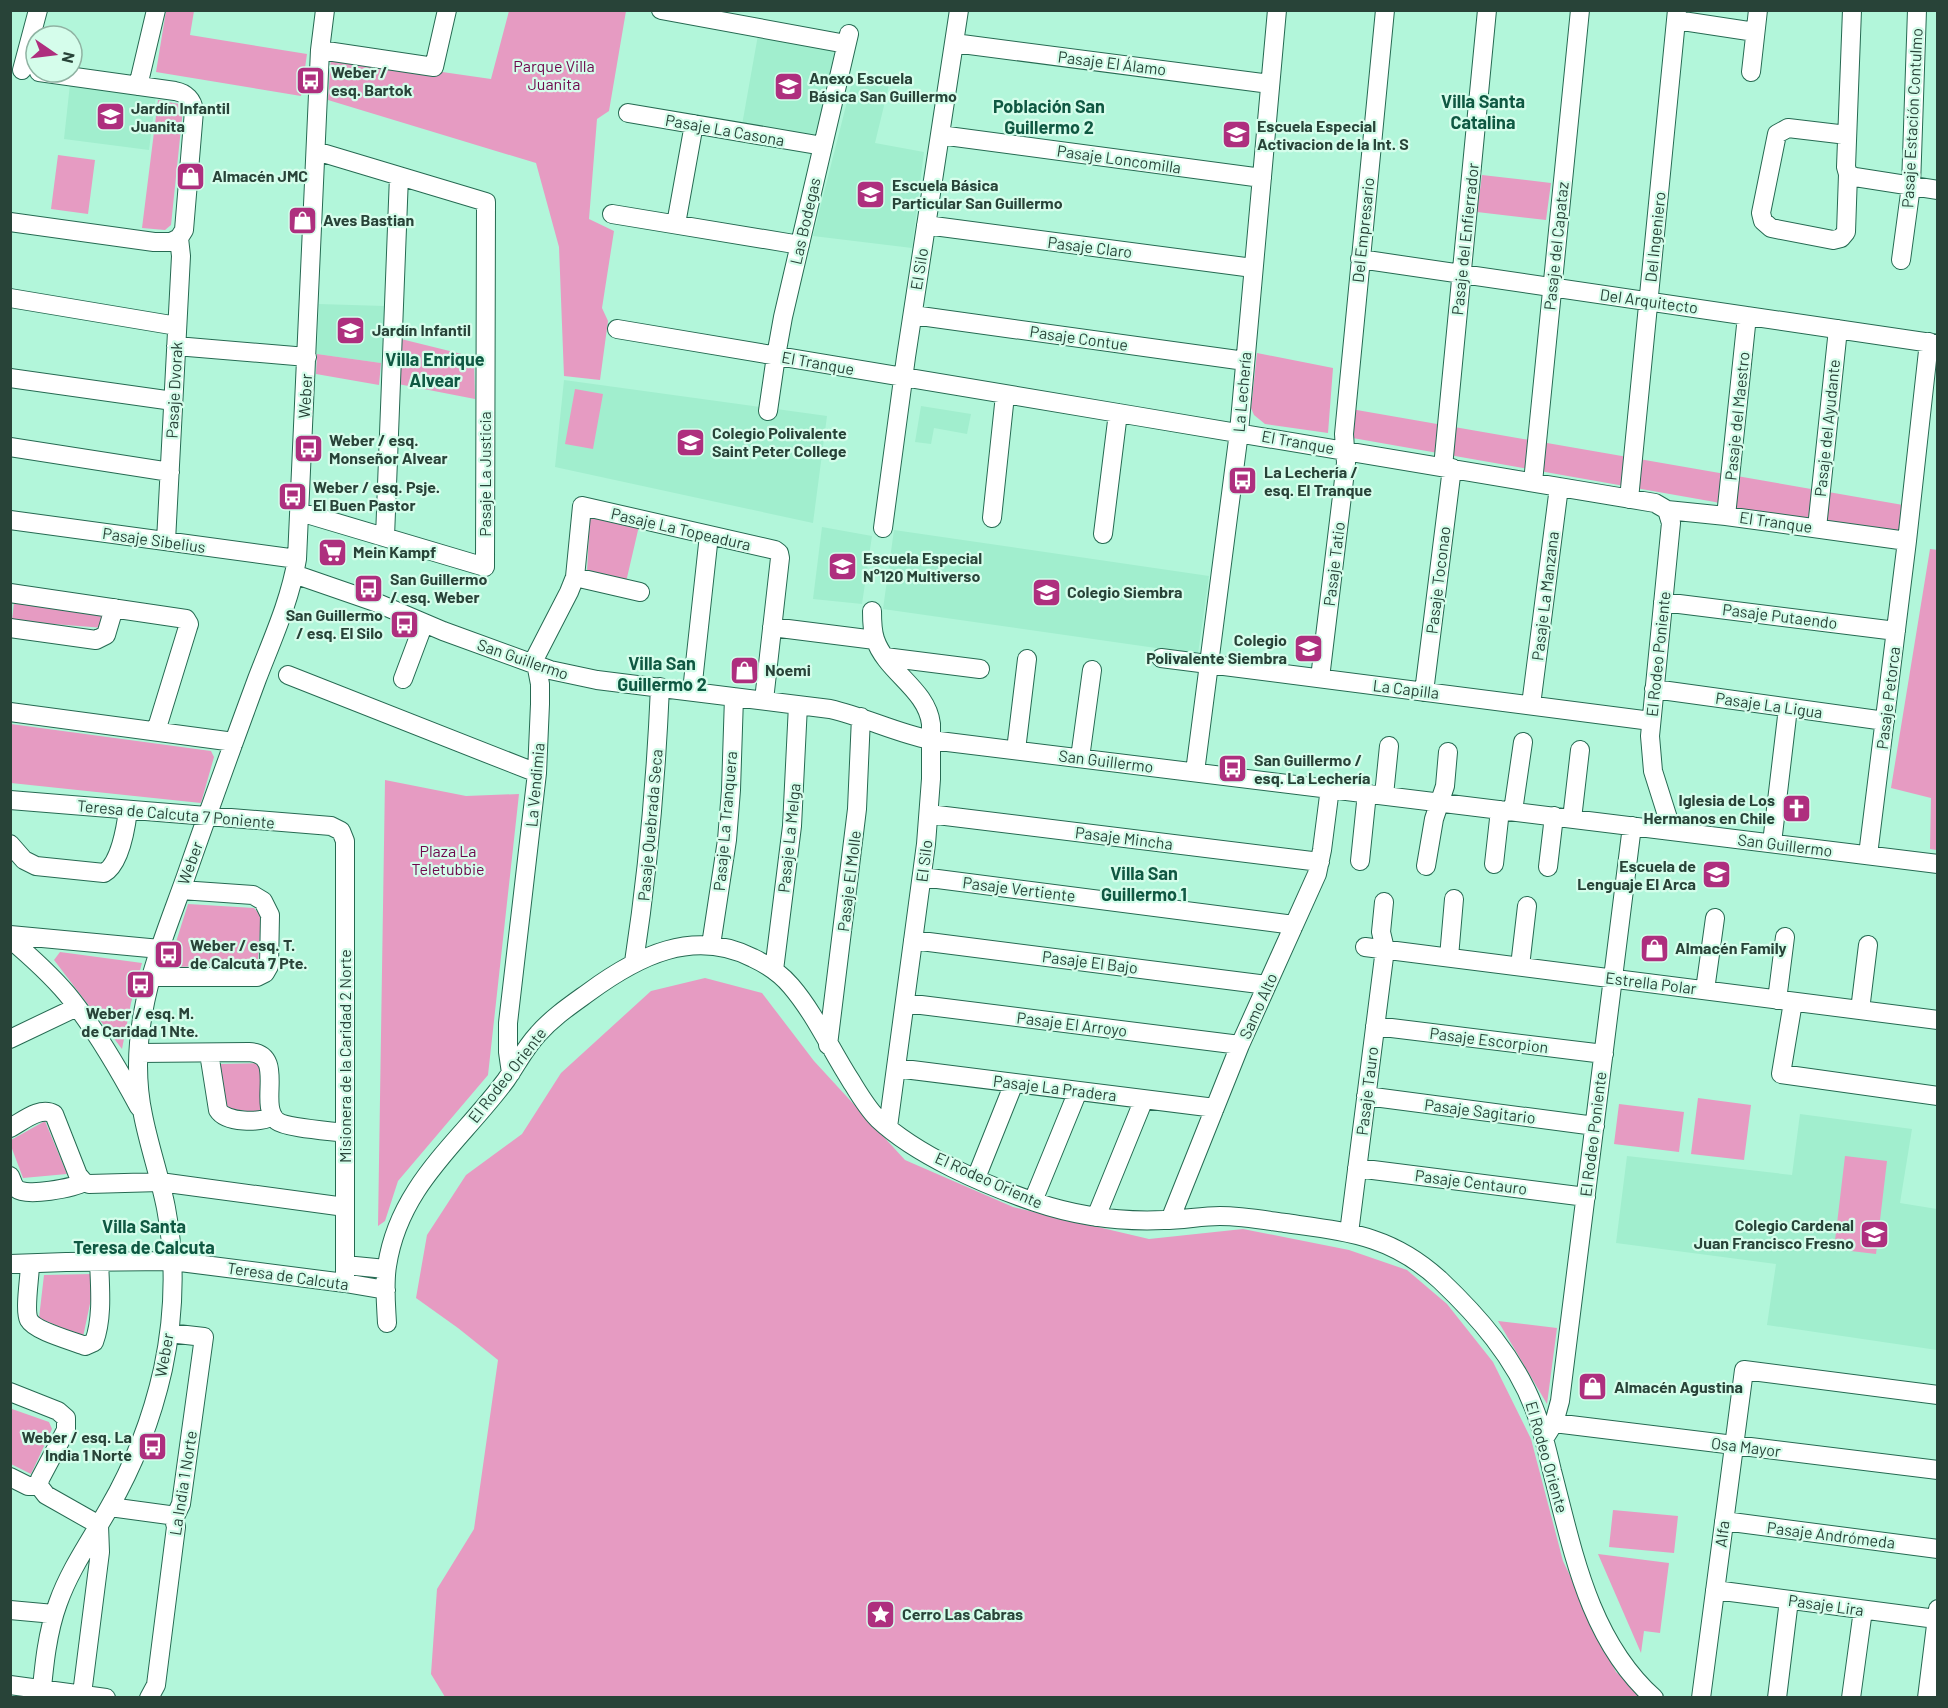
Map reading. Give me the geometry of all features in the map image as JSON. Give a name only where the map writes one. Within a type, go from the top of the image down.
[{"type":"street","points":[[84,78],[138,86],[156,10]]},
{"type":"street","name":"Weber","points":[[42,1693],[54,1614],[72,1571],[110,1507],[136,1455],[156,1396],[169,1333],[172,1309],[172,1261],[167,1216],[142,1114],[139,1053],[142,1016],[160,949],[288,597],[296,567],[320,50],[325,10]]},
{"type":"street","points":[[320,50],[434,67],[447,10]]},
{"type":"street","name":"Las Bodegas","points":[[661,10],[848,39],[776,356],[768,411]]},
{"type":"street","name":"El Silo","points":[[883,528],[958,10]]},
{"type":"street","name":"La Lechería","points":[[1196,772],[1239,432],[1277,10]]},
{"type":"street","name":"Del Empresario","points":[[1345,450],[1344,434],[1384,10]]},
{"type":"street","name":"Pasaje del Enfierrador","points":[[1447,468],[1461,274],[1487,10]]},
{"type":"street","name":"Pasaje del Capataz","points":[[1533,482],[1580,10]]},
{"type":"street","points":[[1751,72],[1758,10]]},
{"type":"street","points":[[1847,135],[1788,128],[1781,131],[1775,138],[1761,213],[1763,220],[1771,228],[1833,240],[1841,238],[1847,228],[1848,174],[1846,167],[1852,10]]},
{"type":"street","name":"Pasaje Estación Contulmo","points":[[1900,260],[1911,186],[1917,10]]},
{"type":"street","points":[[1677,15],[1755,32]]},
{"type":"street","name":"Del Ingeniero","points":[[1629,499],[1677,15]]},
{"type":"street","name":"Pasaje El Álamo","points":[[954,43],[1270,84]]},
{"type":"street","name":"Pasaje Dvorak","points":[[138,86],[180,92],[189,98],[194,106],[184,230],[179,238],[181,256],[166,541]]},
{"type":"street","name":"Pasaje La Casona","points":[[628,113],[823,146]]},
{"type":"street","points":[[676,224],[694,124]]},
{"type":"street","name":"Pasaje Loncomilla","points":[[940,135],[1262,178]]},
{"type":"street","points":[[300,512],[385,537],[399,176],[316,151]]},
{"type":"street","points":[[1848,174],[1938,190]]},
{"type":"street","name":"Pasaje La Justicia","points":[[385,537],[484,567],[486,202],[399,176]]},
{"type":"street","points":[[612,214],[800,245]]},
{"type":"street","points":[[10,222],[154,242],[171,242],[179,238]]},
{"type":"street","name":"Pasaje Claro","points":[[926,225],[1253,268]]},
{"type":"street","name":"Del Arquitecto","points":[[1360,259],[1933,343]]},
{"type":"street","points":[[10,298],[177,326]]},
{"type":"street","name":"Pasaje Contue","points":[[913,315],[1245,361]]},
{"type":"street","name":"Pasaje del Maestro","points":[[1726,516],[1747,316]]},
{"type":"street","name":"El Tranque","points":[[616,329],[1533,482],[1660,504],[1667,510],[1908,541]]},
{"type":"street","name":"Pasaje del Ayudante","points":[[1817,528],[1838,329]]},
{"type":"street","name":"Pasaje Petorca","points":[[1868,855],[1933,343]]},
{"type":"street","points":[[176,346],[307,357]]},
{"type":"street","points":[[10,378],[173,401]]},
{"type":"street","points":[[992,518],[1005,395]]},
{"type":"street","points":[[1103,534],[1118,413]]},
{"type":"street","points":[[10,447],[170,472]]},
{"type":"street","name":"Pasaje Tatio","points":[[1320,678],[1346,463],[1345,450]]},
{"type":"street","name":"Pasaje Toconao","points":[[1425,692],[1447,468]]},
{"type":"street","name":"Pasaje La Manzana","points":[[1531,705],[1559,487]]},
{"type":"street","name":"Pasaje La Topeadura","points":[[582,506],[779,553],[772,627]]},
{"type":"street","name":"La Vendimia","points":[[511,1073],[508,1023],[537,773],[540,684],[536,653],[575,577],[582,506]]},
{"type":"street","name":"El Rodeo Poniente","points":[[1667,510],[1671,523],[1651,721],[1651,754],[1653,771],[1672,831]]},
{"type":"street","name":"Pasaje Sibelius","points":[[10,520],[166,541],[296,567]]},
{"type":"street","points":[[692,691],[709,535]]},
{"type":"street","name":"San Guillermo","points":[[296,567],[375,602],[536,666],[579,677],[830,709],[861,717],[903,734],[931,740],[1938,864]]},
{"type":"street","points":[[575,577],[640,592]]},
{"type":"street","points":[[10,594],[183,618],[188,621],[156,731]]},
{"type":"street","name":"Pasaje Putaendo","points":[[1663,602],[1896,631]]},
{"type":"street","points":[[10,628],[96,640],[107,632],[114,608]]},
{"type":"street","name":"El Silo","points":[[872,611],[875,640],[885,657],[924,703],[930,716],[931,740],[929,814],[888,1127]]},
{"type":"street","points":[[403,679],[424,622]]},
{"type":"street","points":[[764,700],[772,627],[875,640]]},
{"type":"street","points":[[885,657],[980,669]]},
{"type":"street","name":"La Capilla","points":[[1161,658],[1651,721]]},
{"type":"street","points":[[1016,750],[1027,659]]},
{"type":"street","points":[[1080,758],[1092,670]]},
{"type":"street","points":[[288,675],[537,773]]},
{"type":"street","name":"Pasaje Quebrada Seca","points":[[634,962],[651,839],[660,687]]},
{"type":"street","name":"Pasaje La Ligua","points":[[1654,689],[1885,721]]},
{"type":"street","name":"Pasaje La Tranquera","points":[[711,945],[727,840],[734,697]]},
{"type":"street","name":"Pasaje La Melga","points":[[774,970],[792,826],[798,705]]},
{"type":"street","points":[[1772,843],[1788,708]]},
{"type":"street","points":[[10,712],[234,742]]},
{"type":"street","name":"Pasaje El Molle","points":[[828,1045],[855,827],[861,717]]},
{"type":"street","points":[[1494,864],[1523,742]]},
{"type":"street","points":[[1360,861],[1375,794],[1389,746]]},
{"type":"street","points":[[1548,867],[1580,750]]},
{"type":"street","points":[[1426,866],[1434,819],[1445,786],[1448,752]]},
{"type":"street","name":"Samo Alto","points":[[1170,1220],[1240,1045],[1317,874],[1330,788]]},
{"type":"street","name":"Teresa de Calcuta 7 Poniente","points":[[10,800],[331,826],[341,831]]},
{"type":"street","points":[[10,844],[24,860],[36,866],[55,870],[104,873],[114,864],[128,810]]},
{"type":"street","name":"Pasaje Mincha","points":[[929,814],[1320,862]]},
{"type":"street","name":"El Rodeo Poniente","points":[[1544,1439],[1554,1423],[1560,1401],[1632,826]]},
{"type":"street","name":"Misionera de la Caridad 2 Norte","points":[[341,831],[345,841],[345,1283]]},
{"type":"street","name":"Pasaje Vertiente","points":[[922,877],[1294,925]]},
{"type":"street","points":[[151,977],[257,977],[265,973],[269,966],[270,915],[263,901],[253,895],[181,890]]},
{"type":"street","points":[[1449,957],[1454,899]]},
{"type":"street","name":"Pasaje Tauro","points":[[1349,1233],[1385,949],[1381,932],[1384,902]]},
{"type":"street","points":[[1520,966],[1527,906]]},
{"type":"street","points":[[1705,990],[1714,918]]},
{"type":"street","points":[[10,937],[160,949]]},
{"type":"street","points":[[10,937],[58,984],[77,1007],[112,1059],[142,1114]]},
{"type":"street","points":[[1785,937],[1785,1001],[1781,1074],[1938,1096]]},
{"type":"street","name":"Pasaje El Bajo","points":[[913,940],[1267,985]]},
{"type":"street","name":"El Rodeo Oriente","points":[[387,1323],[386,1269],[398,1226],[414,1193],[437,1160],[499,1089],[526,1048],[553,1019],[614,973],[634,962],[670,950],[697,945],[711,945],[735,950],[755,958],[774,970],[794,989],[863,1101],[879,1120],[927,1153],[976,1178],[1033,1201],[1064,1211],[1096,1217],[1120,1220],[1170,1220],[1232,1216],[1349,1233],[1382,1242],[1408,1255],[1437,1277],[1491,1336],[1515,1369],[1533,1404],[1582,1580],[1594,1612],[1610,1645],[1627,1670],[1654,1698]]},
{"type":"street","points":[[1860,1010],[1868,945]]},
{"type":"street","name":"Estrella Polar","points":[[1365,947],[1938,1020]]},
{"type":"street","name":"Pasaje El Arroyo","points":[[905,1003],[1240,1045]]},
{"type":"street","points":[[10,1039],[77,1007]]},
{"type":"street","name":"Pasaje Escorpion","points":[[1375,1026],[1604,1054]]},
{"type":"street","points":[[139,1053],[254,1052],[262,1056],[269,1067],[270,1107],[273,1116],[283,1124],[345,1133]]},
{"type":"street","points":[[209,1053],[218,1110],[222,1116],[259,1121],[273,1116]]},
{"type":"street","name":"Pasaje La Pradera","points":[[896,1068],[1215,1108]]},
{"type":"street","points":[[976,1178],[1014,1083]]},
{"type":"street","points":[[1033,1201],[1078,1091]]},
{"type":"street","name":"Pasaje Sagitario","points":[[1366,1096],[1594,1126]]},
{"type":"street","points":[[1096,1217],[1144,1099]]},
{"type":"street","points":[[10,1128],[42,1111],[50,1111],[54,1114],[78,1175],[84,1182]]},
{"type":"street","name":"Pasaje Centauro","points":[[1357,1168],[1586,1197]]},
{"type":"street","points":[[10,1176],[16,1189],[23,1192],[67,1189],[84,1182],[93,1184],[160,1182],[345,1207]]},
{"type":"street","points":[[30,1264],[28,1311],[30,1322],[38,1328],[85,1346],[92,1344],[95,1339],[99,1306],[99,1261]]},
{"type":"street","name":"Teresa de Calcuta","points":[[10,1264],[172,1261],[386,1290]]},
{"type":"street","name":"Teresa de Calcuta","points":[[345,1265],[386,1269]]},
{"type":"street","name":"La India 1 Norte","points":[[149,1698],[156,1686],[176,1527],[174,1519],[181,1504],[204,1337],[169,1333]]},
{"type":"street","name":"Alfa","points":[[1701,1698],[1743,1370],[1938,1395]]},
{"type":"street","points":[[10,1392],[58,1411],[66,1418],[66,1430],[40,1479],[39,1486],[46,1495],[99,1525],[100,1552],[82,1694]]},
{"type":"street","name":"Osa Mayor","points":[[1554,1423],[1938,1470]]},
{"type":"street","points":[[10,1478],[28,1486],[39,1486]]},
{"type":"street","points":[[110,1507],[165,1515],[174,1519]]},
{"type":"street","name":"Pasaje Andrómeda","points":[[1724,1521],[1938,1549]]},
{"type":"street","name":"Pasaje Lira","points":[[1715,1590],[1863,1610],[1937,1614]]},
{"type":"street","points":[[1777,1698],[1788,1600]]},
{"type":"street","points":[[10,1610],[54,1614]]},
{"type":"street","points":[[1851,1698],[1863,1610]]},
{"type":"street","points":[[1927,1698],[1937,1614]]},
{"type":"street","points":[[10,1684],[42,1693],[82,1694],[106,1698]]},
{"type":"shaded area","name":"Anexo Escuela Básica San Guillermo","points":[[758,35],[835,50],[816,136],[742,125]]},
{"type":"shaded area","name":"Escuela Básica Particular San Guillermo","points":[[853,78],[889,85],[875,143],[924,152],[912,248],[813,236]]},
{"type":"shaded area","name":"Jardín Infantil Juanita","points":[[70,84],[156,95],[149,150],[64,139]]},
{"type":"shaded area","name":"Jardín Infantil","points":[[319,304],[385,306],[381,363],[317,354]]},
{"type":"shaded area","name":"Colegio Polivalente Saint Peter College","points":[[564,380],[827,416],[813,523],[555,467]]},
{"type":"shaded area","points":[[921,406],[971,414],[967,434],[934,428],[931,444],[915,442]]},
{"type":"shaded area","name":"Escuela Especial N°120 Multiverso","points":[[822,527],[872,536],[862,604],[813,599]]},
{"type":"shaded area","name":"Colegio Siembra","points":[[894,530],[1209,576],[1198,654],[883,609]]},
{"type":"shaded area","points":[[1800,1114],[1912,1129],[1900,1203],[1937,1209],[1937,1350],[1767,1325],[1776,1264],[1616,1243],[1627,1156],[1792,1175]]},
{"type":"green space","points":[[166,11],[194,11],[190,35],[307,54],[301,96],[156,72]]},
{"type":"green space","name":"Parque Villa Juanita","points":[[509,11],[626,11],[609,111],[597,119],[589,219],[614,231],[602,308],[608,321],[600,380],[564,376],[559,247],[536,163],[328,100],[331,56],[491,79]]},
{"type":"green space","points":[[158,100],[179,104],[183,109],[171,225],[165,230],[142,228]]},
{"type":"green space","points":[[58,155],[95,160],[88,214],[51,209]]},
{"type":"green space","points":[[1482,175],[1551,183],[1546,220],[1477,212]]},
{"type":"green space","name":"Villa Enrique Alvear","points":[[401,339],[474,357],[475,399],[398,384]]},
{"type":"green space","points":[[1257,353],[1333,368],[1328,433],[1265,424],[1254,415],[1251,408]]},
{"type":"green space","points":[[317,354],[381,363],[379,385],[316,374]]},
{"type":"green space","points":[[575,389],[603,394],[593,449],[565,444]]},
{"type":"green space","points":[[1351,409],[1903,505],[1899,531],[1738,509],[1715,502],[1347,437]]},
{"type":"green space","points":[[590,514],[639,526],[626,582],[587,572]]},
{"type":"green space","points":[[1930,549],[1938,550],[1937,850],[1930,849],[1931,798],[1891,788]]},
{"type":"green space","points":[[14,602],[103,614],[105,628],[12,621]]},
{"type":"green space","points":[[11,724],[211,751],[214,757],[201,803],[11,783]]},
{"type":"green space","name":"Plaza La Teletubbie","points":[[385,780],[466,796],[519,794],[488,1075],[398,1181],[385,1221],[378,1226]]},
{"type":"green space","points":[[188,904],[254,908],[261,916],[258,961],[253,965],[173,967],[170,961]]},
{"type":"green space","points":[[60,952],[142,963],[122,1049],[54,960]]},
{"type":"green space","points":[[705,978],[762,993],[814,1061],[905,1160],[1013,1207],[1149,1239],[1243,1229],[1349,1250],[1407,1270],[1447,1304],[1493,1362],[1531,1439],[1563,1561],[1616,1672],[1646,1697],[445,1697],[431,1674],[437,1589],[474,1529],[498,1360],[416,1298],[427,1235],[466,1175],[522,1134],[561,1073],[651,991]]},
{"type":"green space","points":[[262,1063],[261,1113],[225,1108],[219,1064]]},
{"type":"green space","points":[[1698,1098],[1751,1105],[1744,1160],[1691,1154]]},
{"type":"green space","points":[[1619,1104],[1684,1112],[1679,1152],[1614,1144]]},
{"type":"green space","points":[[45,1121],[67,1174],[23,1178],[11,1146],[11,1140]]},
{"type":"green space","points":[[1845,1156],[1887,1161],[1876,1254],[1834,1249]]},
{"type":"green space","points":[[92,1274],[91,1299],[83,1337],[39,1318],[44,1275]]},
{"type":"green space","points":[[1498,1321],[1557,1328],[1547,1404]]},
{"type":"green space","points":[[12,1409],[49,1422],[52,1429],[31,1474],[11,1464],[10,1412]]},
{"type":"green space","points":[[1613,1510],[1678,1516],[1674,1553],[1609,1547]]},
{"type":"green space","points":[[1598,1554],[1669,1563],[1660,1633],[1644,1631],[1641,1653]]},
{"type":"place","name":"Weber / esq. Bartok","points":[[310,81]]},
{"type":"place","name":"Anexo Escuela Básica San Guillermo","points":[[788,87]]},
{"type":"place","name":"Jardín Infantil Juanita","points":[[110,117]]},
{"type":"place","name":"Escuela Especial Activacion de la Int. S","points":[[1236,135]]},
{"type":"place","name":"Almacén JMC","points":[[191,176]]},
{"type":"place","name":"Escuela Básica Particular San Guillermo","points":[[871,194]]},
{"type":"place","name":"Aves Bastian","points":[[302,220]]},
{"type":"place","name":"Jardín Infantil","points":[[351,330]]},
{"type":"place","name":"Colegio Polivalente Saint Peter College","points":[[691,442]]},
{"type":"place","name":"Weber / esq. Monseñor Alvear","points":[[308,449]]},
{"type":"place","name":"La Lechería / esq. El Tranque","points":[[1243,481]]},
{"type":"place","name":"Weber / esq. Psje. El Buen Pastor","points":[[292,496]]},
{"type":"place","name":"Mein Kampf","points":[[332,552]]},
{"type":"place","name":"Escuela Especial N°120 Multiverso","points":[[842,567]]},
{"type":"place","name":"San Guillermo / esq. Weber","points":[[369,588]]},
{"type":"place","name":"Colegio Siembra","points":[[1046,592]]},
{"type":"place","name":"San Guillermo / esq. El Silo","points":[[404,624]]},
{"type":"place","name":"Colegio Polivalente Siembra","points":[[1308,649]]},
{"type":"place","name":"Noemi","points":[[744,670]]},
{"type":"place","name":"San Guillermo / esq. La Lechería","points":[[1233,769]]},
{"type":"place","name":"Iglesia de Los Hermanos en Chile","points":[[1796,809]]},
{"type":"place","name":"Escuela de Lenguaje El Arca","points":[[1717,875]]},
{"type":"place","name":"Almacén Family","points":[[1654,948]]},
{"type":"place","name":"Weber / esq. T. de Calcuta 7 Pte.","points":[[169,954]]},
{"type":"place","name":"Weber / esq. M. de Caridad 1 Nte.","points":[[140,985]]},
{"type":"place","name":"Colegio Cardenal Juan Francisco Fresno","points":[[1875,1234]]},
{"type":"place","name":"Almacén Agustina","points":[[1593,1387]]},
{"type":"place","name":"Weber / esq. La India 1 Norte","points":[[153,1446]]},
{"type":"place","name":"Cerro Las Cabras","points":[[881,1614]]},
{"type":"district","name":"Villa Santa Catalina","points":[[1483,112]]},
{"type":"district","name":"Población San Guillermo 2","points":[[1049,117]]},
{"type":"district","name":"Villa Enrique Alvear","points":[[435,370]]},
{"type":"district","name":"Villa San Guillermo 2","points":[[662,674]]},
{"type":"district","name":"Villa San Guillermo 1","points":[[1144,884]]},
{"type":"district","name":"Villa Santa Teresa de Calcuta","points":[[144,1237]]}]
